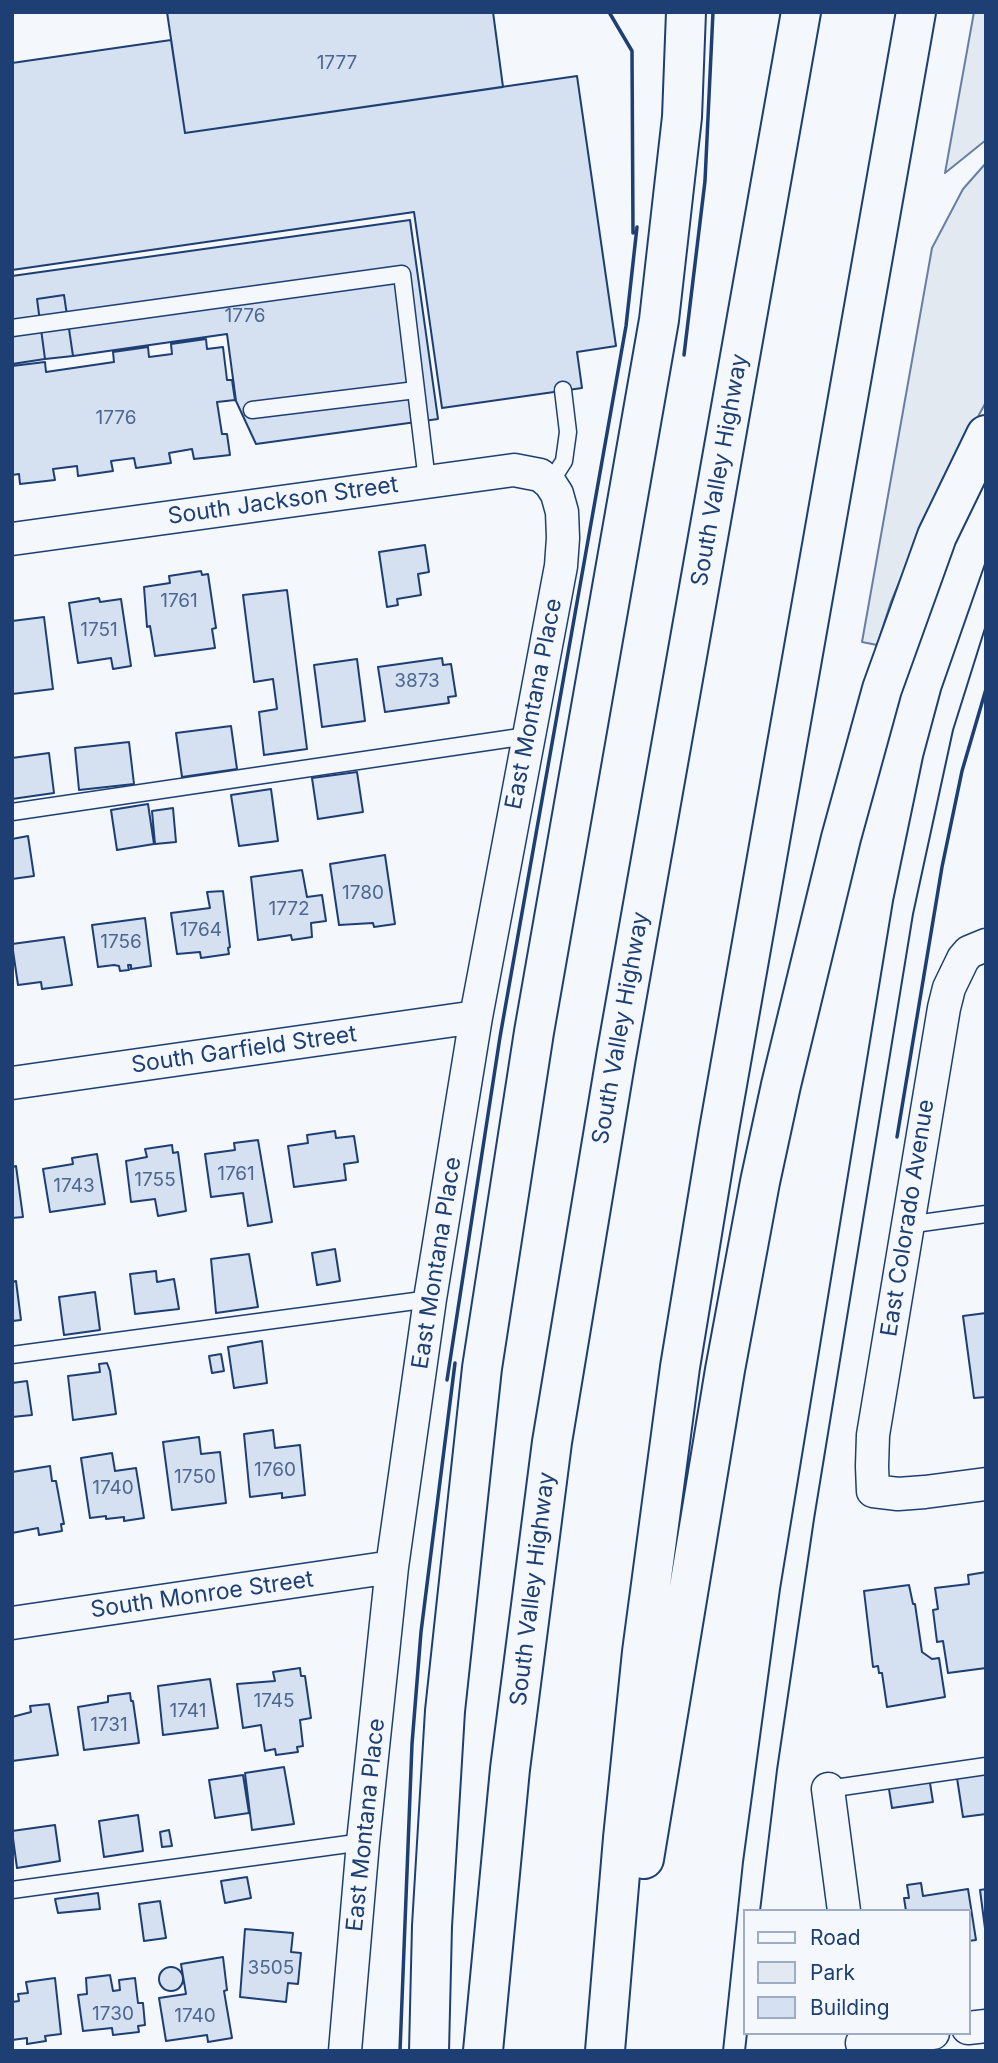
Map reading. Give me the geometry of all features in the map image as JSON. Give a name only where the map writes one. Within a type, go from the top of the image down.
[{"type":"highway","points":[[429,2051],[432,1926],[444,1724],[454,1609],[482,1368],[534,1032],[659,320],[681,130],[686,12]]},
{"type":"highway","name":"South Valley Highway","points":[[483,2051],[510,1769],[552,1442],[616,1057],[801,12]]},
{"type":"highway","points":[[605,2051],[641,1664],[680,1367],[724,1102],[916,12]]},
{"type":"highway","points":[[613,2051],[725,1370],[781,1085],[841,838],[882,689],[937,536],[986,435]]},
{"type":"street","name":"South Jackson Street","points":[[12,539],[514,470],[540,475],[550,483]]},
{"type":"street","name":"East Montana Place","points":[[345,2051],[363,1842],[393,1567],[430,1299],[527,736],[561,566],[562,512],[557,494],[550,483]]},
{"type":"street","name":"East Colorado Avenue","points":[[978,948],[955,971],[944,1008],[873,1435],[873,1490],[898,1494],[986,1484]]},
{"type":"street","name":"South Garfield Street","points":[[12,1083],[477,1017]]},
{"type":"street","name":"South Monroe Street","points":[[12,1623],[393,1567]]},
{"type":"street","points":[[828,1789],[844,1909]]},
{"type":"street","points":[[862,2042],[917,2035]]},
{"type":"lane","points":[[12,328],[402,274],[427,481]]},
{"type":"lane","points":[[252,410],[416,390]]},
{"type":"lane","points":[[550,483],[564,461],[568,432],[563,390]]},
{"type":"lane","points":[[12,812],[527,736]]},
{"type":"lane","points":[[907,1225],[986,1214]]},
{"type":"lane","points":[[12,1355],[430,1299]]},
{"type":"lane","points":[[828,1789],[986,1766]]},
{"type":"lane","points":[[12,1890],[363,1842]]},
{"type":"green space","points":[[974,12],[986,12],[986,140],[945,173]]},
{"type":"green space","points":[[986,163],[986,402],[939,488],[891,602],[877,645],[862,642],[932,248],[963,189]]},
{"type":"building","points":[[167,12],[493,12],[503,87],[185,133]]},
{"type":"building","points":[[171,40],[185,133],[577,76],[616,346],[577,352],[582,388],[442,408],[414,212],[12,270],[12,63]]},
{"type":"building","points":[[410,220],[438,419],[256,444],[236,401],[227,334],[73,356],[64,295],[37,299],[45,359],[12,364],[12,276]]},
{"type":"building","points":[[64,295],[73,356],[45,359],[37,299]]},
{"type":"building","points":[[206,339],[207,349],[223,347],[227,380],[232,380],[235,400],[217,402],[222,434],[227,434],[230,455],[194,459],[192,449],[169,453],[171,463],[136,468],[134,458],[111,461],[113,471],[78,476],[77,466],[53,469],[55,480],[20,484],[19,474],[12,475],[12,366],[45,362],[46,372],[114,362],[113,352],[148,347],[149,357],[172,354],[171,344]]},
{"type":"building","points":[[425,545],[429,572],[418,574],[421,595],[397,599],[398,605],[387,607],[379,552]]},
{"type":"building","points":[[201,571],[202,575],[208,574],[216,628],[212,629],[215,648],[155,656],[150,626],[147,627],[144,587],[170,583],[169,576]]},
{"type":"building","points":[[287,590],[307,749],[264,755],[259,712],[277,709],[273,679],[254,682],[243,595]]},
{"type":"building","points":[[99,598],[100,602],[121,599],[131,666],[113,669],[111,658],[78,663],[69,603]]},
{"type":"building","points":[[44,617],[53,689],[12,694],[12,621]]},
{"type":"building","points":[[442,658],[443,665],[451,664],[456,696],[448,697],[449,703],[385,712],[378,667]]},
{"type":"building","points":[[357,659],[365,721],[322,727],[314,665]]},
{"type":"building","points":[[231,726],[237,769],[182,777],[176,733]]},
{"type":"building","points":[[129,742],[134,784],[79,790],[75,748]]},
{"type":"building","points":[[49,753],[54,793],[12,799],[12,758]]},
{"type":"building","points":[[357,772],[363,812],[318,819],[312,778]]},
{"type":"building","points":[[271,789],[278,841],[239,846],[231,795]]},
{"type":"building","points":[[148,804],[154,844],[117,850],[111,810]]},
{"type":"building","points":[[173,808],[176,842],[155,844],[152,811]]},
{"type":"building","points":[[28,836],[34,876],[12,879],[12,839]]},
{"type":"building","points":[[385,855],[395,924],[374,927],[373,923],[339,925],[330,864]]},
{"type":"building","points":[[302,870],[307,897],[322,895],[326,921],[311,923],[312,937],[292,940],[291,935],[258,940],[251,877]]},
{"type":"building","points":[[223,891],[229,954],[201,958],[200,952],[177,954],[171,913],[210,908],[207,892]]},
{"type":"building","points":[[145,918],[151,966],[131,969],[131,965],[128,965],[129,970],[120,971],[119,966],[114,965],[98,967],[92,925]]},
{"type":"building","points":[[64,937],[72,985],[42,989],[41,982],[18,985],[12,944]]},
{"type":"building","points":[[335,1131],[336,1138],[354,1136],[358,1162],[344,1164],[346,1180],[294,1187],[288,1146],[308,1143],[307,1135]]},
{"type":"building","points":[[258,1140],[272,1222],[248,1226],[243,1193],[211,1197],[205,1154],[235,1150],[234,1143]]},
{"type":"building","points":[[172,1145],[173,1153],[178,1152],[186,1211],[158,1216],[155,1199],[131,1202],[126,1161],[147,1157],[145,1149]]},
{"type":"building","points":[[97,1154],[105,1204],[50,1212],[43,1169],[73,1164],[72,1158]]},
{"type":"building","points":[[16,1166],[23,1217],[12,1218],[12,1167]]},
{"type":"building","points":[[335,1249],[340,1281],[317,1285],[312,1253]]},
{"type":"building","points":[[249,1254],[258,1307],[216,1313],[211,1259]]},
{"type":"building","points":[[156,1271],[157,1282],[174,1279],[179,1309],[135,1314],[130,1274]]},
{"type":"building","points":[[16,1281],[21,1320],[12,1321],[12,1282]]},
{"type":"building","points":[[95,1292],[100,1330],[64,1335],[59,1297]]},
{"type":"building","points":[[986,1313],[986,1397],[974,1398],[963,1316]]},
{"type":"building","points":[[262,1341],[267,1383],[234,1388],[228,1347]]},
{"type":"building","points":[[221,1354],[224,1371],[212,1373],[209,1356]]},
{"type":"building","points":[[107,1363],[116,1414],[73,1420],[68,1376],[100,1372],[99,1364]]},
{"type":"building","points":[[27,1381],[32,1415],[12,1417],[12,1383]]},
{"type":"building","points":[[273,1430],[275,1448],[300,1445],[305,1495],[282,1498],[282,1493],[250,1497],[244,1434]]},
{"type":"building","points":[[199,1437],[201,1454],[220,1452],[226,1503],[172,1510],[163,1442]]},
{"type":"building","points":[[112,1453],[115,1471],[136,1468],[144,1518],[124,1521],[124,1517],[90,1518],[81,1458]]},
{"type":"building","points":[[50,1466],[52,1481],[56,1481],[64,1524],[61,1524],[62,1531],[39,1535],[38,1528],[12,1533],[12,1472]]},
{"type":"building","points":[[986,1572],[986,1668],[948,1673],[943,1641],[937,1642],[933,1610],[938,1609],[935,1588],[969,1584],[968,1575]]},
{"type":"building","points":[[909,1585],[915,1604],[922,1652],[932,1659],[939,1658],[945,1697],[887,1707],[882,1673],[879,1673],[878,1666],[873,1667],[864,1591]]},
{"type":"building","points":[[300,1668],[301,1676],[305,1676],[311,1718],[300,1720],[303,1746],[297,1747],[298,1752],[276,1755],[275,1749],[265,1751],[261,1725],[243,1728],[237,1684],[275,1681],[273,1672]]},
{"type":"building","points":[[210,1679],[218,1728],[163,1735],[158,1686]]},
{"type":"building","points":[[130,1693],[139,1743],[84,1750],[78,1707],[108,1702],[108,1696]]},
{"type":"building","points":[[49,1704],[58,1755],[12,1761],[12,1717],[31,1712],[30,1706]]},
{"type":"building","points":[[284,1767],[294,1824],[252,1830],[245,1773]]},
{"type":"building","points":[[986,1774],[986,1814],[963,1817],[957,1778]]},
{"type":"building","points":[[243,1775],[249,1813],[215,1818],[209,1780]]},
{"type":"building","points":[[929,1777],[933,1802],[892,1808],[888,1783]]},
{"type":"building","points":[[138,1815],[143,1851],[104,1857],[99,1821]]},
{"type":"building","points":[[55,1825],[60,1861],[17,1868],[12,1831]]},
{"type":"building","points":[[169,1830],[172,1846],[162,1847],[160,1832]]},
{"type":"building","points":[[247,1877],[251,1898],[225,1903],[221,1881]]},
{"type":"building","points":[[921,1883],[923,1896],[968,1889],[976,1940],[970,1941],[970,1909],[906,1909],[904,1898],[909,1898],[907,1885]]},
{"type":"building","points":[[986,1889],[986,1936],[980,1890]]},
{"type":"building","points":[[98,1893],[100,1909],[58,1913],[55,1899]]},
{"type":"building","points":[[160,1901],[166,1938],[144,1941],[139,1904]]},
{"type":"building","points":[[245,1929],[293,1933],[291,1952],[301,1953],[298,1984],[288,1983],[286,2002],[240,1997]]},
{"type":"building","points":[[223,1957],[227,1990],[224,1991],[232,2038],[208,2042],[207,2035],[166,2041],[159,1998],[186,1994],[181,1964]]},
{"type":"building","points":[[171,1967],[180,1970],[183,1979],[180,1988],[171,1991],[162,1988],[159,1979],[162,1970]]},
{"type":"building","points":[[110,1975],[113,1991],[120,1990],[119,1980],[135,1978],[138,2003],[143,2003],[145,2025],[138,2026],[139,2032],[113,2035],[112,2028],[83,2031],[78,1995],[87,1994],[86,1978]]},
{"type":"building","points":[[55,1978],[61,2034],[45,2036],[46,2041],[27,2044],[27,2038],[12,2040],[12,2002],[19,2001],[18,1994],[28,1993],[26,1982]]},
{"type":"tram line","points":[[723,2051],[743,1862],[780,1589],[893,901],[923,757],[941,690],[986,561]]},
{"type":"tram line","points":[[760,1909],[777,1770],[814,1519],[913,914],[953,730],[986,625]]},
{"type":"tram line","points":[[745,2051],[747,2035]]},
{"type":"wall","points":[[609,12],[632,51],[633,233]]},
{"type":"wall","points":[[684,355],[705,181],[713,12]]},
{"type":"wall","points":[[447,1380],[500,1037],[626,326],[637,227]]},
{"type":"wall","points":[[897,1137],[942,867],[962,771],[986,689]]},
{"type":"wall","points":[[400,2051],[412,1744],[421,1632],[455,1363]]}]
